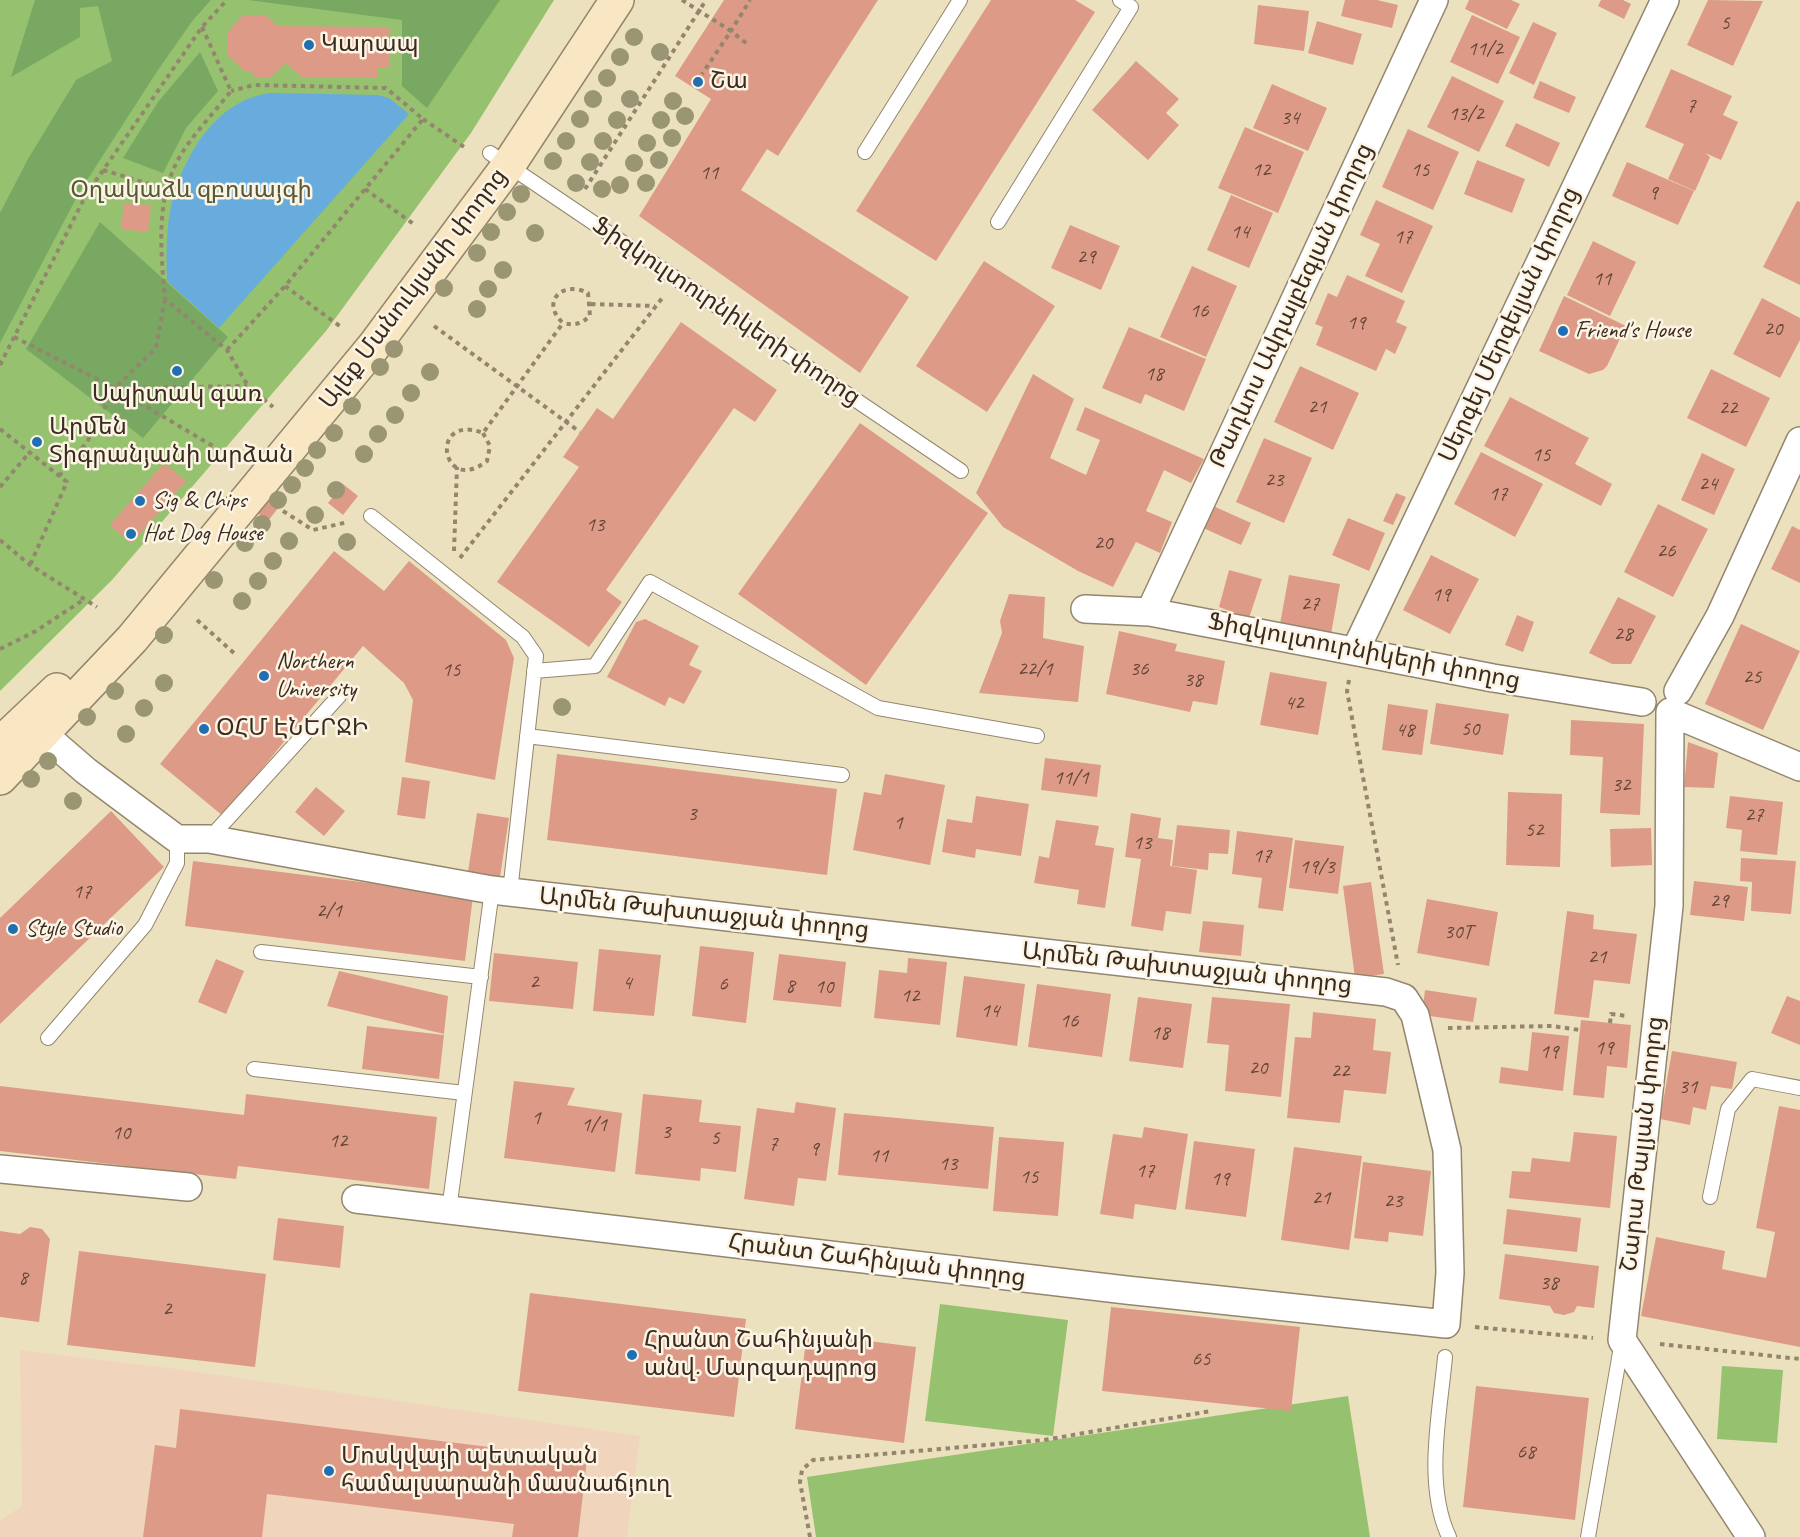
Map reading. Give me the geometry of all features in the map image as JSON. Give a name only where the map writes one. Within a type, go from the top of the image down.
[{"type":"street","name":"Ալեք Մանուկյանի փողոց","points":[[0,778],[35,726],[132,639],[374,346],[488,156],[591,0]]},
{"type":"street","name":"Ալեք Մանուկյանի փողոց","points":[[488,156],[617,0]]},
{"type":"street","name":"Թադևոս Ավդալբեգյան փողոց","points":[[1150,612],[1434,0]]},
{"type":"street","name":"Սերգեյ Մերգելյան փողոց","points":[[1355,651],[1665,0]]},
{"type":"street","name":"Շարա Թալյան փողոց","points":[[1622,1340],[1669,906],[1674,701],[1720,616],[1800,441]]},
{"type":"street","name":"Ֆիզկուլտուրնիկերի փողոց","points":[[1085,609],[1150,612],[1493,678],[1642,702]]},
{"type":"street","points":[[1674,701],[1800,766]]},
{"type":"street","name":"Ալեք Մանուկյանի փողոց","points":[[0,744],[35,726]]},
{"type":"street","points":[[35,726],[86,771],[177,839]]},
{"type":"street","name":"Արմեն Թախտաջյան փողոց","points":[[177,839],[209,839],[501,891],[1386,992],[1412,1014]]},
{"type":"street","points":[[1412,1014],[1447,1150],[1450,1273],[1446,1324]]},
{"type":"street","points":[[0,1169],[188,1187]]},
{"type":"street","name":"Հրանտ Շահինյան փողոց","points":[[356,1199],[1126,1290],[1398,1317],[1446,1324]]},
{"type":"street","points":[[1622,1340],[1751,1537]]},
{"type":"lane","points":[[865,152],[960,0]]},
{"type":"lane","points":[[998,222],[1125,3]]},
{"type":"lane","name":"Ֆիզկուլտուրնիկերի փողոց","points":[[488,156],[572,209],[961,471]]},
{"type":"lane","points":[[371,516],[523,637],[536,656],[527,736],[501,891],[481,978],[449,1210]]},
{"type":"lane","points":[[534,671],[595,666],[650,582],[878,708],[1037,736]]},
{"type":"lane","points":[[209,839],[339,696]]},
{"type":"lane","points":[[527,736],[842,775]]},
{"type":"lane","points":[[48,1038],[145,926],[177,863],[177,839]]},
{"type":"lane","points":[[261,952],[481,978]]},
{"type":"lane","points":[[255,1069],[464,1093]]},
{"type":"lane","points":[[1710,1197],[1728,1109],[1752,1079],[1800,1088]]},
{"type":"lane","points":[[1587,1537],[1622,1340]]},
{"type":"lane","points":[[1445,1357],[1437,1463],[1440,1518],[1449,1537]]},
{"type":"path","points":[[0,365],[86,195],[202,27],[227,0]]},
{"type":"path","points":[[682,0],[746,43]]},
{"type":"path","points":[[572,209],[706,0]]},
{"type":"path","points":[[702,74],[750,0]]},
{"type":"path","points":[[202,27],[231,91]]},
{"type":"path","points":[[59,476],[87,442],[115,388],[156,348],[165,299],[160,244],[166,189],[179,158],[231,91],[254,85],[386,88],[423,118],[488,156]]},
{"type":"path","points":[[226,350],[285,286],[423,118]]},
{"type":"path","points":[[103,170],[166,189]]},
{"type":"path","points":[[365,189],[415,225]]},
{"type":"path","points":[[457,467],[454,566],[677,280]]},
{"type":"path","points":[[285,286],[341,327]]},
{"type":"path","points":[[577,287],[588,293],[591,304],[590,316],[583,323],[573,326],[563,323],[556,317],[553,307],[556,296],[564,289],[577,287]]},
{"type":"path","points":[[165,299],[226,350],[248,386],[273,407]]},
{"type":"path","points":[[591,304],[655,306]]},
{"type":"path","points":[[483,433],[563,323]]},
{"type":"path","points":[[434,326],[580,432]]},
{"type":"path","points":[[14,337],[115,388],[228,455]]},
{"type":"path","points":[[115,388],[248,386]]},
{"type":"path","points":[[470,428],[483,433],[490,446],[487,461],[477,469],[464,471],[452,465],[446,452],[448,441],[456,432],[470,428]]},
{"type":"path","points":[[0,429],[67,482],[30,565]]},
{"type":"path","points":[[0,487],[29,453]]},
{"type":"path","points":[[283,511],[313,530],[371,516]]},
{"type":"path","points":[[0,540],[30,565],[97,607]]},
{"type":"path","points":[[0,649],[36,631],[83,600]]},
{"type":"path","points":[[197,620],[236,654]]},
{"type":"path","points":[[1355,651],[1347,691],[1412,1014],[1580,1030]]},
{"type":"path","points":[[1610,1023],[1611,1014],[1623,1016]]},
{"type":"path","points":[[1446,1324],[1800,1359]]},
{"type":"path","points":[[810,1537],[800,1482],[802,1470],[813,1460],[1044,1440],[1211,1411]]},
{"type":"shaded area","name":"Մոսկվայի պետական համալսարանի մասնաճյուղ","points":[[20,1350],[185,1370],[640,1436],[627,1537],[0,1537],[0,1520],[22,1506]]},
{"type":"green space","name":"Օղակաձև զբոսայգի","points":[[0,0],[554,0],[471,133],[326,331],[112,580],[0,691]]},
{"type":"green space","points":[[35,0],[211,0],[193,20],[158,70],[80,191],[0,343],[0,213],[28,159],[76,80],[112,61],[98,6],[80,8],[80,37],[11,77]]},
{"type":"green space","points":[[248,0],[500,0],[427,108],[402,86],[402,20]]},
{"type":"green space","points":[[200,52],[218,91],[186,128],[163,173],[123,158],[158,102]]},
{"type":"green space","points":[[100,222],[228,337],[143,438],[26,349]]},
{"type":"green space","points":[[940,1304],[1068,1320],[1053,1436],[925,1421]]},
{"type":"green space","points":[[1722,1366],[1783,1370],[1777,1443],[1717,1439]]},
{"type":"green space","points":[[1348,1396],[1370,1537],[816,1537],[807,1477]]},
{"type":"water","points":[[272,93],[377,95],[389,98],[409,114],[219,328],[167,281],[167,242],[172,202],[185,165],[206,131],[235,105],[253,97]]},
{"type":"building","points":[[724,0],[878,0],[778,156],[767,149],[741,190],[909,297],[860,373],[639,216],[711,99],[675,76]]},
{"type":"building","points":[[991,0],[1075,0],[1095,12],[936,261],[856,211]]},
{"type":"building","points":[[1345,0],[1377,0],[1398,5],[1392,28],[1341,16]]},
{"type":"building","points":[[1469,0],[1511,0],[1520,4],[1507,29],[1465,9]]},
{"type":"building","points":[[1601,0],[1623,0],[1631,4],[1624,19],[1598,6]]},
{"type":"building","points":[[1708,0],[1763,1],[1733,66],[1687,45]]},
{"type":"building","points":[[1258,5],[1309,11],[1304,51],[1254,44]]},
{"type":"building","name":"Կարապ","points":[[265,15],[277,26],[390,27],[390,68],[377,68],[378,77],[302,77],[286,63],[270,78],[254,78],[252,71],[245,71],[228,56],[227,33],[242,16]]},
{"type":"building","points":[[1472,15],[1520,37],[1498,84],[1450,62]]},
{"type":"building","points":[[1317,21],[1362,34],[1353,65],[1308,53]]},
{"type":"building","points":[[1533,22],[1557,33],[1534,85],[1509,73]]},
{"type":"building","points":[[1136,61],[1179,99],[1166,113],[1179,125],[1148,160],[1092,110]]},
{"type":"building","points":[[1671,69],[1732,96],[1723,115],[1738,122],[1721,160],[1705,153],[1710,157],[1695,191],[1668,179],[1684,144],[1645,127]]},
{"type":"building","points":[[1452,76],[1504,101],[1479,152],[1427,127]]},
{"type":"building","points":[[1540,81],[1576,97],[1569,113],[1533,98]]},
{"type":"building","points":[[1272,84],[1327,108],[1308,151],[1253,128]]},
{"type":"building","points":[[1516,123],[1560,143],[1549,167],[1505,146]]},
{"type":"building","points":[[1245,127],[1304,152],[1278,213],[1218,188]]},
{"type":"building","points":[[1408,129],[1459,152],[1433,210],[1382,187]]},
{"type":"building","points":[[1477,160],[1525,179],[1512,213],[1464,194]]},
{"type":"building","points":[[1627,162],[1694,191],[1678,225],[1612,196]]},
{"type":"building","points":[[1231,195],[1273,213],[1249,268],[1207,250]]},
{"type":"building","points":[[1376,200],[1433,226],[1402,293],[1365,276],[1380,244],[1360,235]]},
{"type":"building","points":[[1797,201],[1800,202],[1800,285],[1763,267]]},
{"type":"building","points":[[124,203],[151,205],[148,232],[121,229]]},
{"type":"building","points":[[1070,225],[1120,246],[1101,290],[1051,268]]},
{"type":"building","points":[[1593,241],[1636,262],[1610,316],[1567,295]]},
{"type":"building","points":[[984,261],[1055,306],[987,412],[916,366]]},
{"type":"building","points":[[1192,266],[1237,286],[1206,357],[1160,337]]},
{"type":"building","points":[[1347,275],[1405,301],[1396,322],[1407,327],[1395,354],[1386,349],[1376,371],[1316,345],[1323,327],[1315,324],[1328,293],[1337,297]]},
{"type":"building","points":[[1564,296],[1626,326],[1603,370],[1589,374],[1539,351]]},
{"type":"building","points":[[1762,298],[1800,318],[1800,340],[1780,378],[1733,354]]},
{"type":"building","points":[[681,322],[777,390],[755,422],[734,408],[606,590],[622,602],[589,647],[497,582],[579,467],[563,457],[597,408],[613,419]]},
{"type":"building","points":[[1129,327],[1206,359],[1184,411],[1145,394],[1141,404],[1102,388]]},
{"type":"building","points":[[1300,366],[1359,393],[1333,450],[1274,422]]},
{"type":"building","points":[[1711,369],[1770,398],[1746,447],[1687,418]]},
{"type":"building","points":[[1033,374],[1074,399],[1050,458],[1086,475],[1100,440],[1076,430],[1085,407],[1204,459],[1191,483],[1164,470],[1146,511],[1172,522],[1160,553],[1136,542],[1113,587],[1078,571],[1003,527],[976,493]]},
{"type":"building","points":[[1510,397],[1589,438],[1575,464],[1612,484],[1601,506],[1484,446]]},
{"type":"building","points":[[860,423],[988,513],[866,685],[738,594]]},
{"type":"building","points":[[1264,438],[1312,458],[1284,523],[1236,502]]},
{"type":"building","points":[[1481,452],[1543,484],[1515,537],[1454,504]]},
{"type":"building","points":[[1702,453],[1735,469],[1714,515],[1681,500]]},
{"type":"building","points":[[164,463],[186,481],[131,544],[110,525]]},
{"type":"building","points":[[343,484],[358,496],[343,515],[328,503]]},
{"type":"building","points":[[1396,493],[1406,497],[1393,525],[1383,521]]},
{"type":"building","points":[[264,496],[279,507],[268,521],[253,510]]},
{"type":"building","points":[[1658,504],[1708,529],[1673,597],[1624,572]]},
{"type":"building","points":[[1211,505],[1251,523],[1241,545],[1201,527]]},
{"type":"building","points":[[1348,518],[1385,533],[1369,571],[1332,555]]},
{"type":"building","points":[[1792,526],[1800,530],[1800,583],[1771,569]]},
{"type":"building","points":[[334,551],[384,591],[409,561],[506,640],[514,658],[495,780],[405,762],[413,700],[404,683],[363,646],[223,816],[160,764]]},
{"type":"building","points":[[1431,555],[1479,579],[1450,634],[1403,610]]},
{"type":"building","points":[[1229,570],[1262,579],[1249,618],[1219,607]]},
{"type":"building","points":[[1289,575],[1340,584],[1331,634],[1280,624]]},
{"type":"building","points":[[1009,594],[1045,597],[1043,638],[1084,646],[1078,702],[979,693],[1002,633],[1000,621]]},
{"type":"building","points":[[1618,597],[1656,616],[1631,664],[1612,664],[1589,653]]},
{"type":"building","points":[[1517,615],[1534,622],[1523,652],[1505,645]]},
{"type":"building","points":[[645,619],[699,646],[689,665],[702,671],[684,704],[669,697],[665,706],[607,677],[636,622]]},
{"type":"building","points":[[1741,624],[1800,651],[1763,730],[1705,704]]},
{"type":"building","points":[[1119,631],[1177,644],[1175,651],[1225,661],[1217,705],[1193,701],[1190,712],[1106,694]]},
{"type":"building","points":[[1270,672],[1327,682],[1318,735],[1260,725]]},
{"type":"building","points":[[1436,703],[1509,714],[1503,755],[1430,744]]},
{"type":"building","points":[[1388,704],[1428,710],[1422,755],[1382,750]]},
{"type":"building","points":[[1571,720],[1644,724],[1640,815],[1600,813],[1603,757],[1570,755]]},
{"type":"building","points":[[1688,742],[1718,753],[1714,788],[1684,787]]},
{"type":"building","points":[[557,754],[837,789],[827,875],[547,840]]},
{"type":"building","points":[[1045,758],[1101,765],[1097,797],[1041,790]]},
{"type":"building","points":[[885,774],[945,785],[930,865],[853,850],[864,792],[881,795]]},
{"type":"building","points":[[402,777],[430,781],[425,819],[397,815]]},
{"type":"building","points":[[316,787],[345,811],[324,836],[295,812]]},
{"type":"building","points":[[1508,792],[1562,794],[1560,867],[1506,865]]},
{"type":"building","points":[[976,796],[1029,804],[1021,856],[976,849],[975,858],[942,852],[947,819],[972,823]]},
{"type":"building","points":[[1730,796],[1783,802],[1777,855],[1740,851],[1742,830],[1726,828]]},
{"type":"building","points":[[111,811],[164,867],[0,1024],[0,918]]},
{"type":"building","points":[[477,813],[509,818],[500,877],[468,872]]},
{"type":"building","points":[[1131,813],[1161,818],[1158,838],[1173,840],[1170,866],[1197,870],[1191,914],[1166,911],[1163,931],[1131,926],[1141,859],[1125,857]]},
{"type":"building","points":[[1056,820],[1099,826],[1095,845],[1114,848],[1105,908],[1077,904],[1079,890],[1034,883],[1039,856],[1049,858]]},
{"type":"building","points":[[1177,825],[1230,830],[1228,854],[1209,853],[1208,870],[1172,866]]},
{"type":"building","points":[[1651,828],[1652,865],[1611,867],[1610,829]]},
{"type":"building","points":[[1237,831],[1293,838],[1283,911],[1258,908],[1262,878],[1232,874]]},
{"type":"building","points":[[1295,840],[1344,846],[1338,894],[1289,888]]},
{"type":"building","points":[[1741,858],[1796,861],[1791,914],[1751,911],[1752,882],[1740,881]]},
{"type":"building","points":[[193,861],[473,896],[465,961],[185,926]]},
{"type":"building","points":[[1694,881],[1748,887],[1744,921],[1690,915]]},
{"type":"building","points":[[1371,882],[1384,974],[1355,978],[1343,886]]},
{"type":"building","points":[[1427,899],[1498,912],[1489,966],[1417,953]]},
{"type":"building","points":[[1567,911],[1594,915],[1593,929],[1637,934],[1630,984],[1594,980],[1589,1018],[1554,1014]]},
{"type":"building","points":[[1203,921],[1244,925],[1241,956],[1199,952]]},
{"type":"building","points":[[700,946],[754,952],[746,1023],[692,1016]]},
{"type":"building","points":[[599,949],[661,955],[654,1016],[593,1011]]},
{"type":"building","points":[[494,953],[578,962],[573,1009],[489,1001]]},
{"type":"building","points":[[779,954],[846,962],[841,1007],[773,1000]]},
{"type":"building","points":[[908,958],[947,962],[940,1025],[874,1018],[879,970],[907,973]]},
{"type":"building","points":[[216,959],[244,971],[226,1014],[198,1002]]},
{"type":"building","points":[[339,971],[448,996],[444,1034],[327,1006]]},
{"type":"building","points":[[964,976],[1025,984],[1017,1046],[956,1037]]},
{"type":"building","points":[[1037,984],[1111,994],[1102,1057],[1028,1047]]},
{"type":"building","points":[[1425,990],[1477,998],[1473,1022],[1422,1015]]},
{"type":"building","points":[[1787,996],[1800,1001],[1800,1045],[1771,1033]]},
{"type":"building","points":[[1138,997],[1192,1004],[1183,1068],[1129,1061]]},
{"type":"building","points":[[1212,997],[1290,1004],[1281,1097],[1225,1091],[1229,1045],[1207,1043]]},
{"type":"building","points":[[1313,1012],[1376,1019],[1373,1050],[1391,1052],[1386,1094],[1344,1090],[1340,1123],[1287,1118],[1295,1037],[1311,1038]]},
{"type":"building","points":[[1581,1020],[1631,1025],[1627,1068],[1607,1066],[1604,1098],[1573,1095]]},
{"type":"building","points":[[367,1026],[444,1035],[439,1079],[362,1069]]},
{"type":"building","points":[[1532,1032],[1569,1036],[1563,1091],[1499,1083],[1501,1067],[1528,1071]]},
{"type":"building","points":[[1672,1051],[1737,1062],[1732,1089],[1711,1086],[1706,1110],[1693,1107],[1690,1125],[1660,1119]]},
{"type":"building","points":[[514,1081],[575,1088],[567,1105],[622,1113],[615,1172],[504,1158]]},
{"type":"building","points":[[0,1086],[244,1115],[246,1094],[437,1117],[429,1189],[238,1166],[236,1179],[0,1151]]},
{"type":"building","points":[[643,1094],[702,1100],[699,1122],[741,1126],[736,1172],[701,1168],[700,1181],[635,1174]]},
{"type":"building","points":[[796,1102],[836,1108],[826,1181],[798,1178],[794,1206],[744,1199],[757,1108],[794,1113]]},
{"type":"building","points":[[1779,1106],[1800,1110],[1800,1347],[1641,1316],[1656,1237],[1725,1251],[1722,1269],[1766,1278],[1775,1232],[1756,1228]]},
{"type":"building","points":[[844,1113],[994,1127],[988,1189],[838,1175]]},
{"type":"building","points":[[1144,1127],[1188,1134],[1176,1210],[1135,1204],[1133,1219],[1100,1214],[1113,1134],[1142,1138]]},
{"type":"building","points":[[1574,1132],[1617,1136],[1610,1208],[1509,1198],[1512,1171],[1530,1172],[1532,1158],[1570,1162]]},
{"type":"building","points":[[999,1137],[1064,1142],[1058,1216],[993,1211]]},
{"type":"building","points":[[1194,1141],[1255,1149],[1246,1217],[1185,1209]]},
{"type":"building","points":[[1294,1147],[1362,1156],[1349,1250],[1281,1240]]},
{"type":"building","points":[[1363,1162],[1431,1171],[1423,1236],[1389,1232],[1388,1242],[1354,1238]]},
{"type":"building","points":[[1507,1209],[1581,1218],[1577,1252],[1503,1244]]},
{"type":"building","points":[[278,1218],[344,1226],[340,1268],[273,1260]]},
{"type":"building","points":[[30,1227],[42,1229],[50,1239],[39,1322],[0,1317],[0,1231],[20,1234]]},
{"type":"building","points":[[79,1251],[266,1274],[255,1367],[67,1345]]},
{"type":"building","points":[[1505,1254],[1599,1266],[1594,1308],[1577,1306],[1574,1312],[1564,1315],[1554,1313],[1550,1306],[1499,1299]]},
{"type":"building","name":"Հրանտ Շահինյանի անվ. Մարզադպրոց","points":[[530,1293],[746,1319],[734,1417],[518,1391]]},
{"type":"building","points":[[1111,1307],[1300,1327],[1291,1411],[1102,1391]]},
{"type":"building","points":[[807,1333],[916,1347],[904,1443],[795,1429]]},
{"type":"building","points":[[1476,1386],[1589,1398],[1575,1520],[1463,1507]]},
{"type":"building","points":[[180,1409],[587,1459],[578,1537],[512,1537],[514,1524],[267,1494],[262,1537],[143,1537],[155,1445],[176,1448]]},
{"type":"place","name":"Կարապ","points":[[309,45]]},
{"type":"place","name":"Շա","points":[[698,82]]},
{"type":"place","name":"Friend's House","points":[[1563,331]]},
{"type":"place","name":"Սպիտակ գառ","points":[[177,371]]},
{"type":"place","name":"Արմեն Տիգրանյանի արձան","points":[[37,442]]},
{"type":"place","name":"Sig & Chips","points":[[140,501]]},
{"type":"place","name":"Hot Dog House","points":[[131,534]]},
{"type":"place","name":"Northern University","points":[[264,676]]},
{"type":"place","name":"ՕՀՄ ԷՆԵՐՋԻ","points":[[204,729]]},
{"type":"place","name":"Style Studio","points":[[13,929]]},
{"type":"place","name":"Հրանտ Շահինյանի անվ. Մարզադպրոց","points":[[632,1355]]},
{"type":"place","name":"Մոսկվայի պետական համալսարանի մասնաճյուղ","points":[[329,1471]]}]
